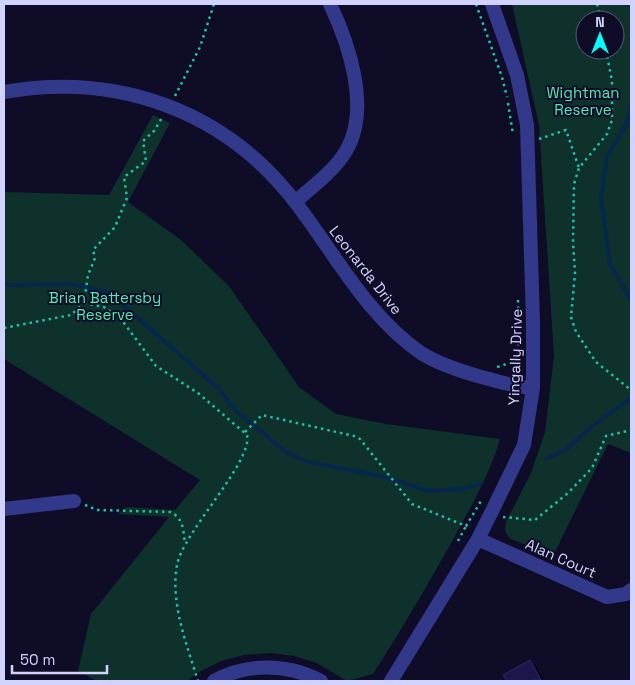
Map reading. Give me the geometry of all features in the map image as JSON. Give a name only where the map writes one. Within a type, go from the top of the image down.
[{"type":"street","points":[[295,202],[335,166],[347,150],[354,131],[358,90],[352,64],[330,4]]},
{"type":"street","name":"Yingally Drive","points":[[391,681],[478,539],[524,444],[533,388],[534,322],[529,144],[517,75],[492,4]]},
{"type":"street","name":"Leonarda Drive","points":[[4,92],[50,86],[82,86],[112,90],[169,106],[215,129],[247,152],[270,172],[295,202],[370,305],[392,330],[422,354],[444,365],[506,384],[533,388]]},
{"type":"street","points":[[4,509],[74,501]]},
{"type":"street","name":"Alan Court","points":[[478,539],[607,597],[626,594],[631,590]]},
{"type":"street","points":[[214,681],[251,668],[273,667],[291,670],[321,681]]},
{"type":"path","points":[[175,96],[200,47],[214,4]]},
{"type":"path","points":[[476,4],[502,77],[513,140]]},
{"type":"path","points":[[608,60],[612,81],[612,120],[607,134],[579,168],[574,184],[573,242],[575,273],[571,317],[576,332],[596,362],[631,390]]},
{"type":"path","points":[[4,328],[71,315],[84,303],[88,275],[95,258],[93,250],[115,227],[127,198],[124,177],[146,161],[143,141],[154,131],[163,115]]},
{"type":"path","points":[[529,144],[566,130],[579,168]]},
{"type":"path","points":[[493,367],[510,363],[517,351],[518,293]]},
{"type":"path","points":[[84,303],[104,307],[121,319],[156,366],[198,393],[245,432],[248,441],[222,490],[185,544],[177,565],[182,631],[198,681]]},
{"type":"path","points":[[245,432],[262,414],[354,436],[360,440],[412,504],[466,526]]},
{"type":"path","points":[[505,519],[535,520],[541,516],[568,493],[592,468],[606,436],[631,430]]},
{"type":"path","points":[[74,501],[97,510],[170,512],[179,516],[182,522],[185,544]]},
{"type":"path","points":[[458,541],[479,505]]},
{"type":"green space","name":"Wightman Reserve","points":[[512,4],[631,4],[631,453],[608,444],[553,556],[511,539],[505,530],[506,522],[531,473],[545,432],[554,356],[539,125]]},
{"type":"green space","name":"Brian Battersby Reserve","points":[[153,115],[170,123],[128,202],[181,240],[229,286],[299,387],[336,414],[386,424],[500,439],[486,476],[468,513],[415,606],[373,674],[347,681],[317,663],[294,656],[271,653],[244,655],[221,661],[199,672],[187,681],[97,681],[78,671],[91,614],[169,517],[118,514],[127,507],[175,510],[200,480],[4,359],[4,192],[109,195]]},
{"type":"building","points":[[530,660],[541,680],[507,681],[503,675]]},
{"type":"waterway","points":[[631,108],[627,123],[607,157],[601,198],[610,264],[631,300]]},
{"type":"waterway","points":[[4,285],[71,284],[108,292],[218,388],[236,411],[286,452],[308,462],[385,477],[428,491],[461,489],[481,484]]},
{"type":"waterway","points":[[546,459],[567,449],[591,427],[631,398]]}]
